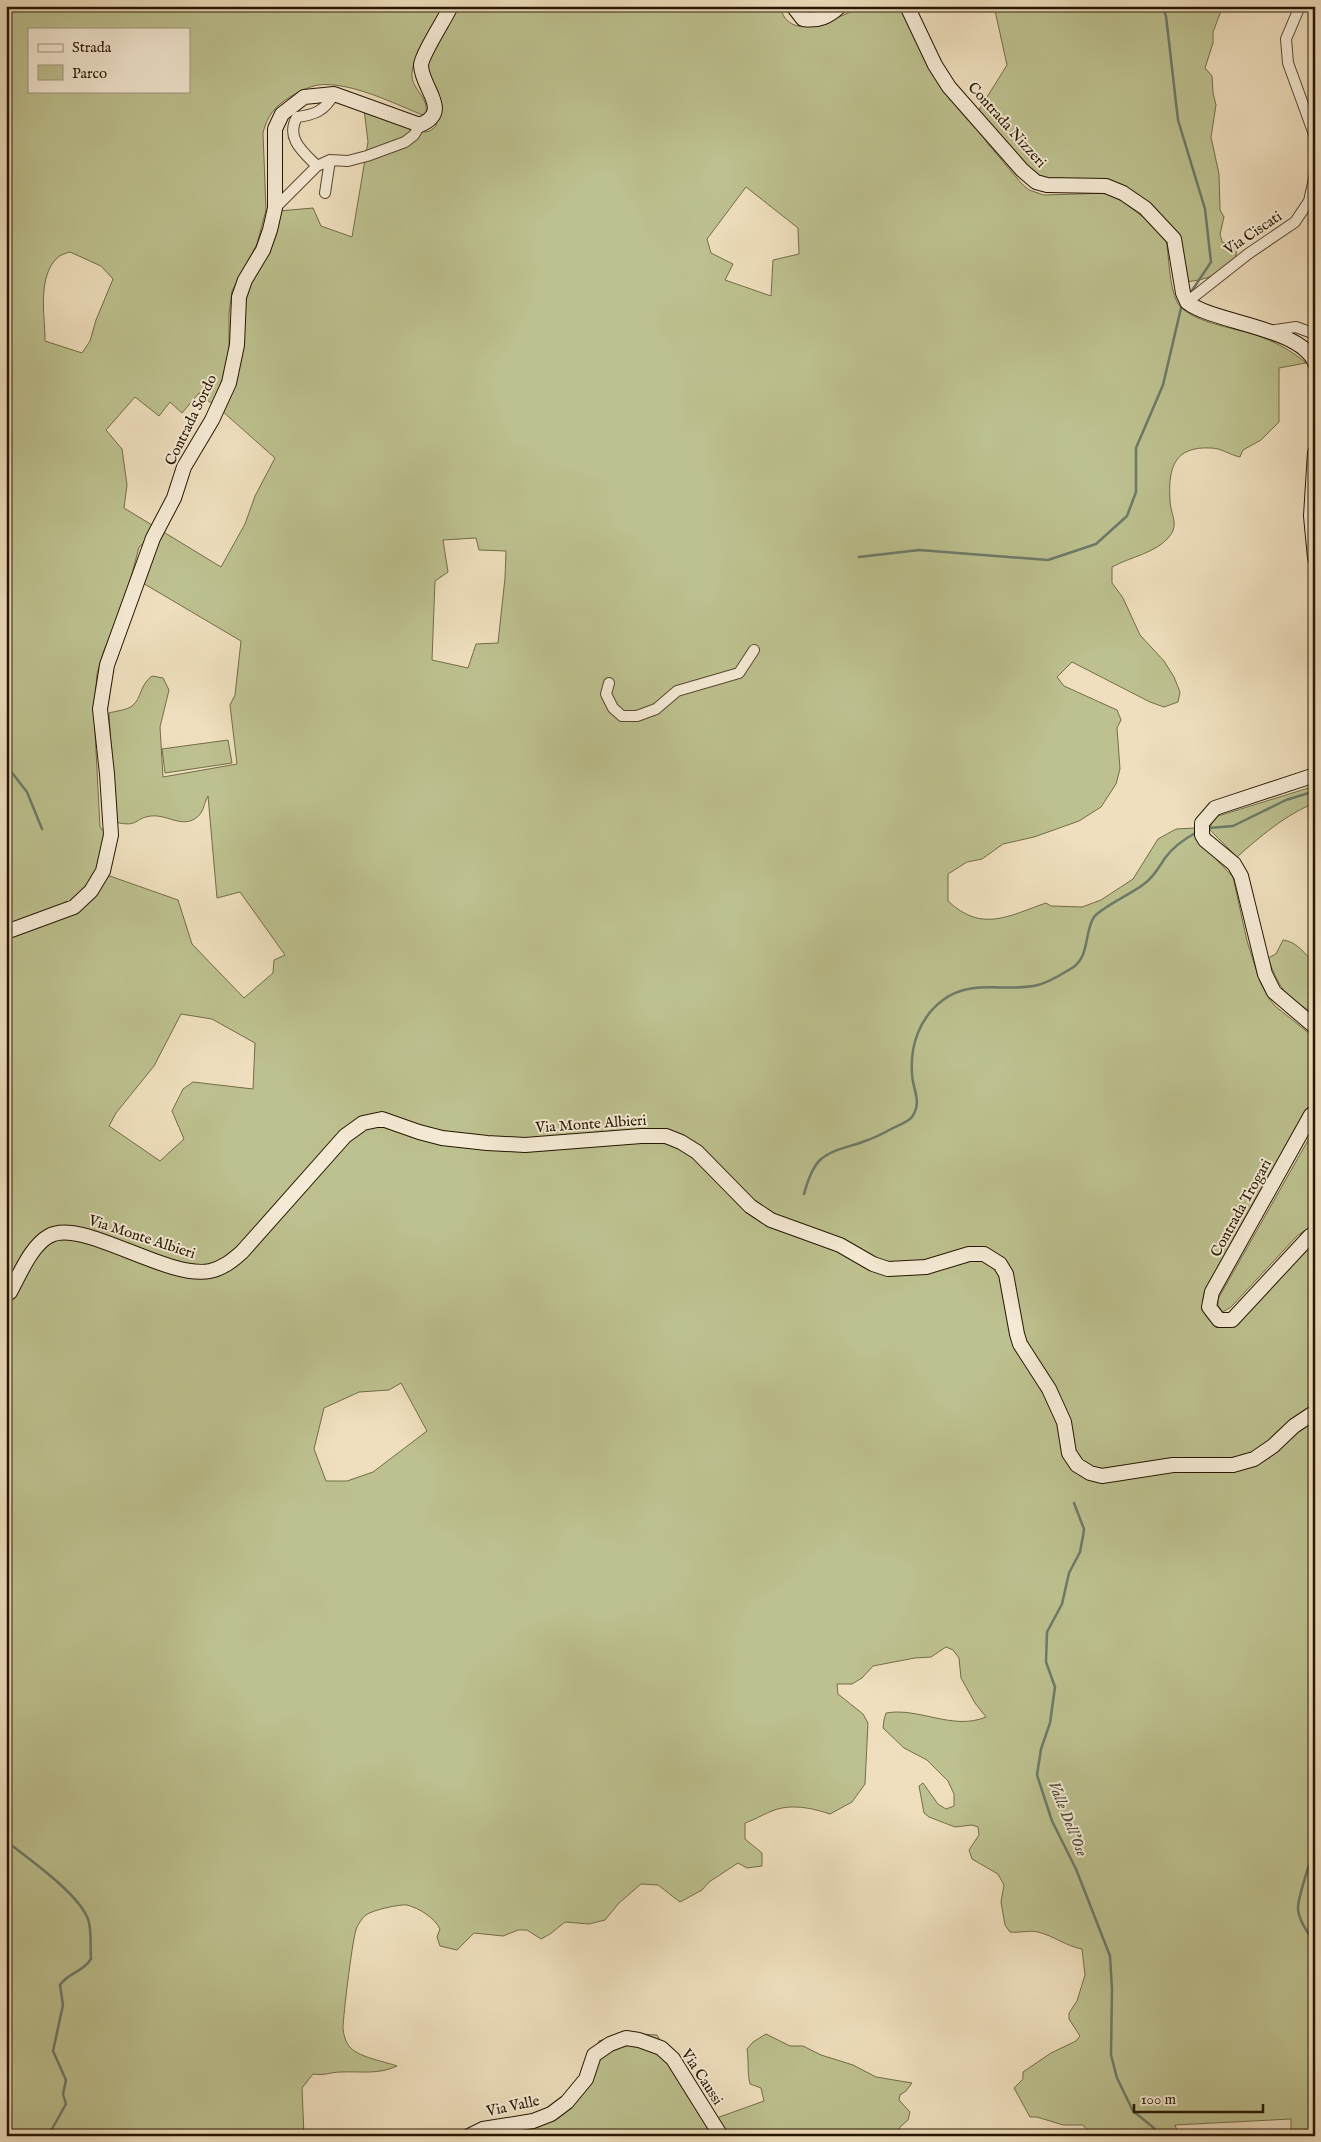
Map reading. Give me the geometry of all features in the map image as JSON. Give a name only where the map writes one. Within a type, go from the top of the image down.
[{"type":"street","points":[[275,208],[316,166],[330,160],[348,161],[405,142],[414,135],[420,126],[432,118],[436,106],[421,64],[451,6]]},
{"type":"street","points":[[793,6],[803,18],[816,21],[834,12],[840,6]]},
{"type":"street","name":"Contrada Nizzeri","points":[[907,6],[935,65],[949,86],[1022,170],[1036,182],[1047,185],[1106,186],[1123,193],[1145,208],[1163,226],[1174,239],[1187,300]]},
{"type":"street","points":[[1300,6],[1286,39],[1288,63],[1315,137]]},
{"type":"street","points":[[316,166],[299,148],[293,138],[292,126],[297,117],[311,115],[328,105],[334,94]]},
{"type":"street","name":"Contrada Sordo","points":[[6,932],[74,907],[91,891],[103,871],[111,835],[100,709],[107,665],[152,538],[174,498],[184,467],[212,420],[229,383],[237,345],[239,297],[245,280],[263,250],[275,208],[275,129],[282,114],[304,97],[334,94],[420,126]]},
{"type":"street","points":[[325,193],[330,160]]},
{"type":"street","name":"Via Ciscati","points":[[1187,300],[1248,254],[1296,222],[1309,202],[1315,174]]},
{"type":"street","points":[[1187,300],[1268,331],[1298,345],[1313,357],[1315,362]]},
{"type":"street","points":[[1268,331],[1296,327],[1315,334]]},
{"type":"street","points":[[1315,452],[1311,516],[1315,558]]},
{"type":"street","points":[[609,683],[606,694],[613,708],[622,716],[637,716],[656,709],[677,691],[739,673],[754,650]]},
{"type":"street","points":[[1315,774],[1215,808],[1209,812],[1202,823],[1202,835],[1205,840],[1234,864],[1241,876],[1265,974],[1274,992],[1315,1026]]},
{"type":"street","name":"Contrada Trogari","points":[[1315,1112],[1311,1115],[1212,1292],[1209,1307],[1219,1320],[1232,1320],[1310,1236],[1315,1233]]},
{"type":"street","name":"Via Monte Albieri","points":[[6,1295],[10,1292],[27,1261],[42,1241],[60,1231],[82,1234],[125,1251],[187,1270],[211,1271],[228,1265],[242,1252],[345,1136],[363,1123],[374,1119],[394,1121],[418,1132],[442,1138],[488,1143],[525,1145],[642,1136],[666,1136],[681,1142],[697,1152],[750,1206],[771,1220],[840,1245],[873,1264],[888,1269],[917,1268],[969,1254],[984,1254],[993,1258],[1000,1264],[1006,1274],[1020,1344],[1049,1389],[1064,1422],[1069,1453],[1077,1465],[1090,1473],[1102,1476],[1173,1465],[1233,1465],[1254,1459],[1273,1446],[1294,1426],[1315,1412]]},
{"type":"street","name":"Via Caussi","points":[[594,2055],[610,2044],[626,2038],[639,2040],[661,2048],[673,2059],[721,2136]]},
{"type":"street","name":"Via Valle","points":[[469,2136],[482,2129],[533,2120],[551,2114],[567,2102],[586,2079],[594,2055]]},
{"type":"green space","points":[[6,6],[443,6],[419,51],[412,70],[413,82],[426,105],[425,116],[372,94],[344,86],[331,85],[318,85],[303,90],[285,100],[272,112],[263,133],[266,210],[257,244],[232,291],[229,314],[229,353],[226,370],[212,404],[199,393],[182,413],[170,402],[159,416],[135,397],[106,430],[122,449],[127,485],[124,508],[221,567],[245,524],[255,496],[275,458],[221,410],[239,306],[279,211],[313,208],[321,226],[352,237],[368,142],[364,109],[425,132],[430,131],[436,126],[439,114],[425,70],[456,6],[780,6],[785,18],[794,25],[805,26],[830,20],[868,6],[900,6],[938,75],[968,116],[979,110],[1007,65],[994,6],[1223,6],[1213,32],[1213,43],[1205,68],[1212,76],[1216,105],[1211,137],[1219,174],[1220,210],[1224,217],[1220,234],[1222,242],[1233,244],[1237,250],[1234,263],[1211,276],[1185,282],[1170,225],[1158,212],[1120,185],[1044,181],[969,118],[989,145],[1029,190],[1044,195],[1108,193],[1162,231],[1166,238],[1174,295],[1177,302],[1191,315],[1256,335],[1289,350],[1306,363],[1279,368],[1279,422],[1261,440],[1243,450],[1240,457],[1211,448],[1199,448],[1181,455],[1172,469],[1170,478],[1170,505],[1174,528],[1169,537],[1150,551],[1112,567],[1112,583],[1123,598],[1140,635],[1164,661],[1174,677],[1180,692],[1178,702],[1164,707],[1150,702],[1072,662],[1057,677],[1064,686],[1117,710],[1121,720],[1117,728],[1120,769],[1116,784],[1101,807],[1079,821],[1034,837],[1003,844],[982,859],[967,862],[948,874],[948,901],[960,911],[972,917],[984,919],[1007,917],[1046,903],[1051,906],[1082,907],[1101,900],[1133,879],[1158,839],[1176,829],[1195,828],[1195,835],[1198,840],[1233,877],[1247,941],[1260,982],[1268,997],[1275,1006],[1315,1038],[1315,1103],[1302,1119],[1206,1288],[1203,1304],[1207,1317],[1212,1322],[1217,1325],[1233,1325],[1315,1241],[1315,2136],[1291,2136],[1291,2119],[1175,2125],[1179,2136],[1086,2136],[1087,2130],[1083,2125],[1063,2125],[1037,2117],[1030,2117],[1014,2088],[1023,2079],[1023,2072],[1051,2053],[1076,2041],[1080,2036],[1069,2019],[1069,2013],[1077,2001],[1085,1975],[1082,1949],[1038,1932],[1010,1932],[1005,1925],[1001,1902],[1004,1885],[998,1874],[972,1859],[969,1850],[979,1835],[978,1827],[972,1825],[955,1827],[929,1817],[924,1813],[919,1786],[923,1783],[938,1804],[946,1809],[954,1806],[954,1794],[948,1781],[927,1760],[904,1748],[883,1728],[886,1713],[911,1713],[961,1721],[974,1721],[986,1717],[975,1703],[961,1678],[959,1658],[953,1650],[946,1647],[931,1657],[873,1666],[862,1678],[852,1684],[837,1684],[838,1694],[863,1714],[868,1723],[865,1784],[852,1802],[830,1814],[806,1808],[788,1807],[745,1823],[745,1839],[762,1853],[762,1866],[747,1868],[738,1863],[709,1882],[702,1890],[680,1902],[658,1885],[641,1884],[619,1903],[605,1920],[589,1924],[565,1922],[541,1939],[527,1930],[518,1930],[503,1936],[474,1933],[457,1950],[440,1946],[437,1937],[440,1929],[438,1925],[426,1914],[412,1906],[393,1906],[366,1915],[355,1933],[346,1993],[343,2021],[344,2033],[348,2045],[353,2050],[397,2066],[376,2072],[313,2074],[302,2088],[304,2136],[6,2136]],"holes":[[[746,187],[798,228],[799,254],[773,260],[771,296],[725,280],[733,264],[711,253],[707,239]],[[70,252],[101,266],[113,279],[96,320],[90,341],[82,353],[45,341],[44,286],[51,266],[57,258]],[[160,531],[141,582],[241,641],[235,695],[230,705],[237,764],[163,777],[160,727],[169,690],[163,678],[152,676],[132,706],[109,713],[115,822],[128,824],[151,816],[183,822],[189,821],[195,819],[201,813],[208,796],[217,898],[240,892],[285,955],[274,960],[273,973],[244,998],[192,944],[178,900],[104,874],[113,842],[100,827],[94,712],[97,674],[103,653],[126,597],[139,547]],[[476,538],[479,550],[506,551],[498,643],[476,644],[468,668],[432,660],[435,581],[448,572],[443,540]],[[181,1014],[212,1019],[255,1043],[253,1089],[193,1082],[183,1089],[172,1111],[184,1139],[160,1161],[109,1126],[116,1113],[154,1066]],[[401,1383],[427,1431],[373,1472],[347,1481],[326,1481],[314,1449],[324,1408],[359,1392],[389,1390]]]},
{"type":"green space","points":[[228,740],[232,763],[165,773],[162,749]]},
{"type":"green space","points":[[1315,786],[1315,803],[1284,819],[1237,857],[1210,830],[1212,821],[1218,816]]},
{"type":"green space","points":[[1283,940],[1293,943],[1315,963],[1315,1015],[1285,992],[1273,970],[1268,958],[1276,954]]},
{"type":"green space","points":[[1315,1128],[1315,1223],[1297,1236],[1231,1307],[1223,1312],[1218,1306],[1218,1299]]},
{"type":"green space","points":[[623,2033],[657,2035],[711,2120],[764,2101],[761,2088],[750,2084],[747,2049],[753,2042],[766,2034],[790,2046],[803,2046],[821,2055],[853,2065],[876,2077],[912,2083],[900,2095],[899,2100],[910,2112],[908,2120],[899,2128],[905,2136],[475,2136],[540,2120],[576,2095],[599,2041]]},
{"type":"waterway","points":[[1162,6],[1166,16],[1178,120],[1205,209],[1211,262],[1189,295]]},
{"type":"waterway","points":[[859,557],[919,550],[1048,560],[1096,544],[1127,516],[1136,492],[1136,448],[1163,385],[1183,304]]},
{"type":"waterway","points":[[6,765],[27,792],[42,829]]},
{"type":"waterway","points":[[1209,828],[1233,826],[1286,800],[1315,791]]},
{"type":"waterway","points":[[804,1194],[812,1171],[825,1156],[876,1137],[912,1117],[917,1106],[912,1079],[915,1042],[923,1023],[935,1007],[954,993],[977,988],[1014,988],[1038,985],[1072,968],[1082,958],[1091,923],[1097,913],[1148,881],[1172,850],[1197,832]]},
{"type":"waterway","name":"Valle Dell'Ose","points":[[1074,1503],[1084,1529],[1080,1552],[1069,1573],[1062,1604],[1047,1632],[1046,1662],[1055,1687],[1050,1723],[1041,1749],[1037,1775],[1052,1821],[1076,1869],[1110,1956],[1112,1989],[1111,2055],[1117,2078],[1133,2111],[1154,2128],[1154,2136]]},
{"type":"waterway","points":[[6,1841],[52,1877],[74,1898],[83,1909],[90,1928],[91,1959],[60,1985],[63,2005],[53,2051],[66,2080],[63,2094],[66,2104],[48,2136]]},
{"type":"waterway","points":[[1315,1851],[1310,1862],[1298,1908],[1302,1922],[1315,1944]]}]
